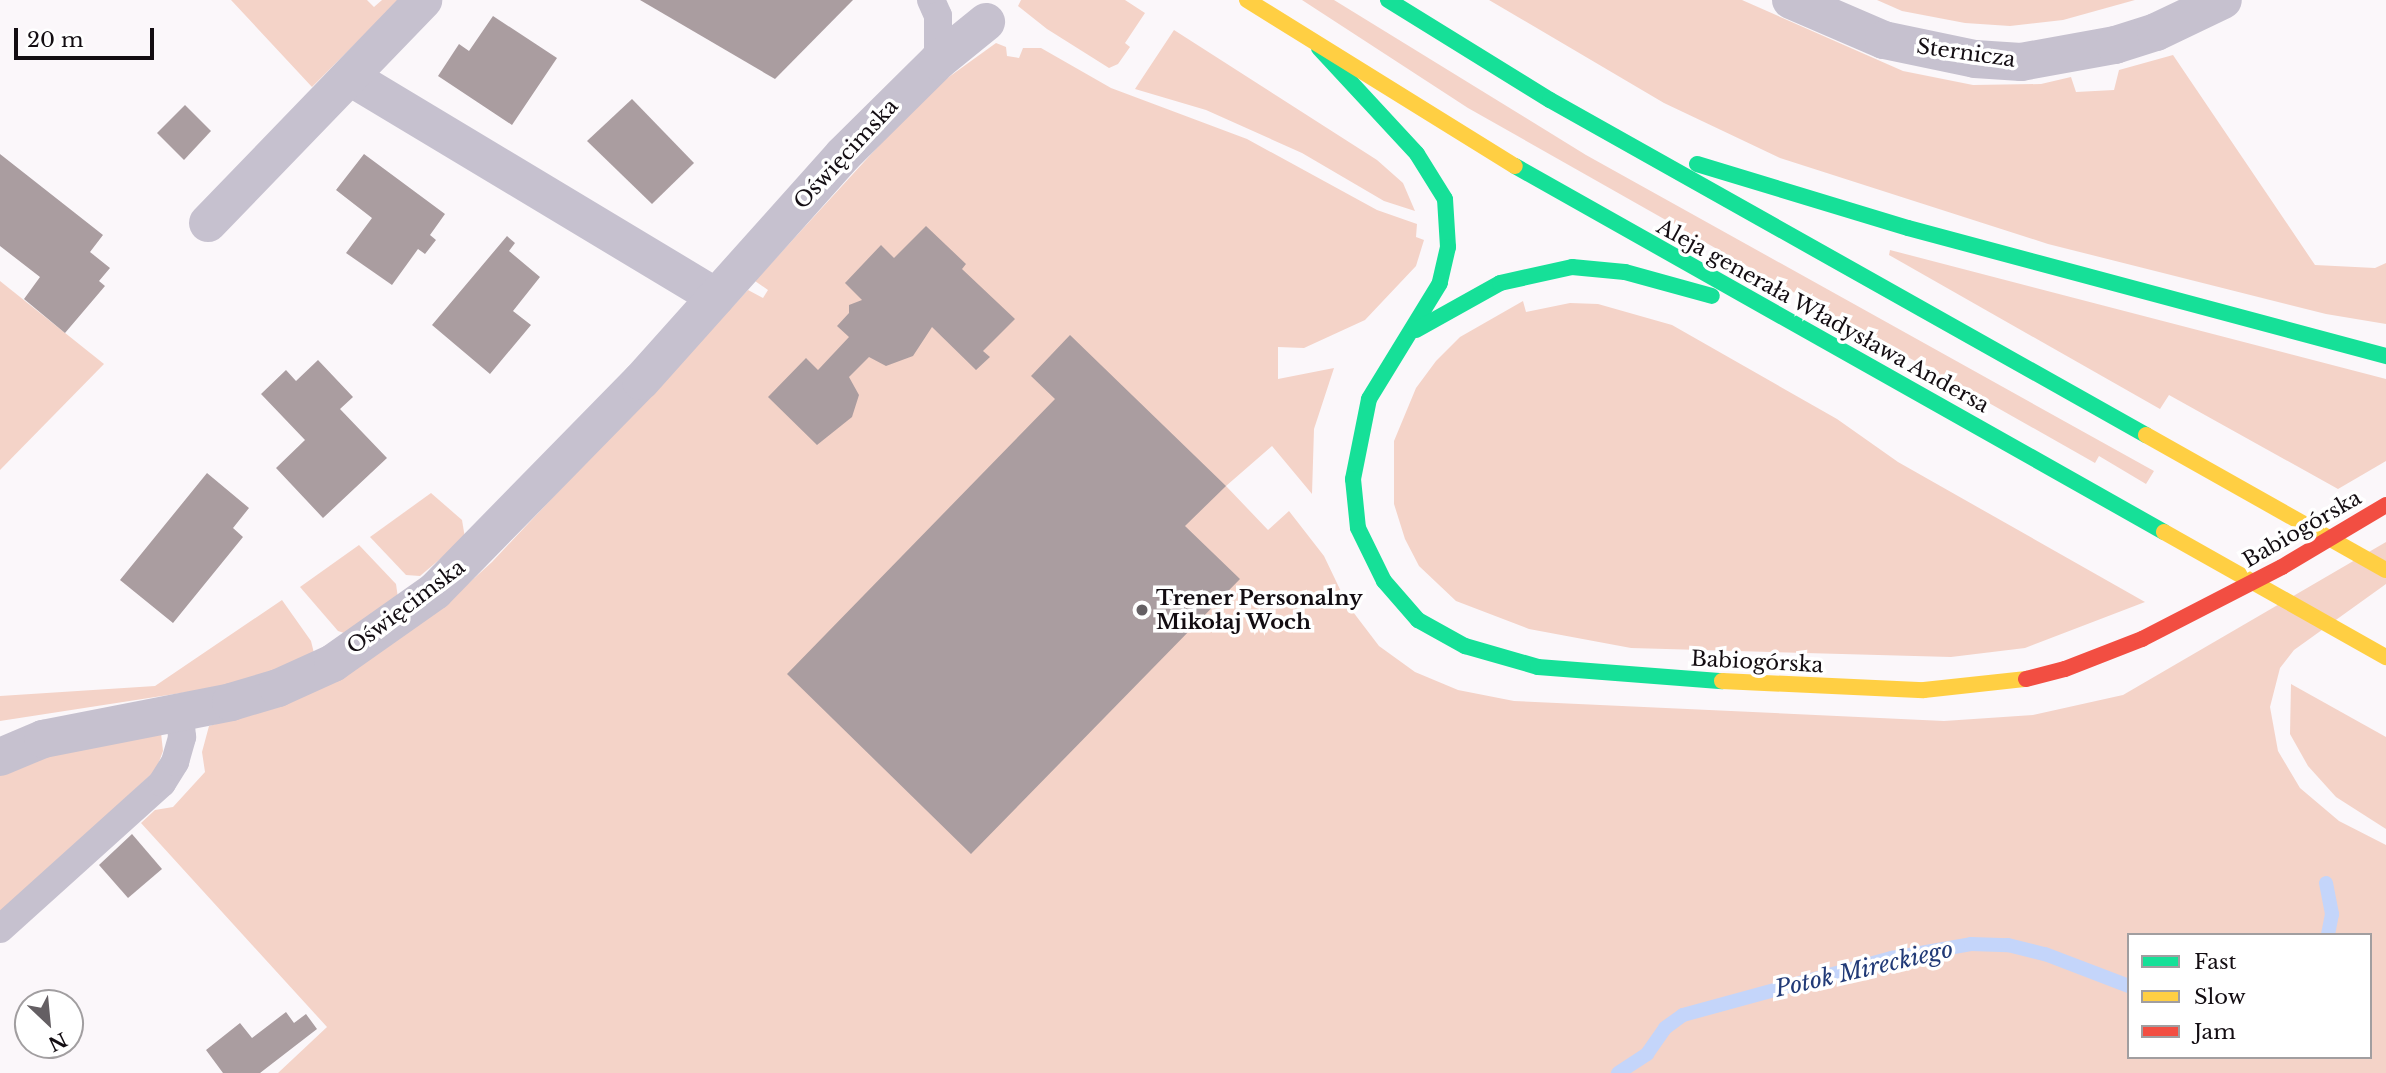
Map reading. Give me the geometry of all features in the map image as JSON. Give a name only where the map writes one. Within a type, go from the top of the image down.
[{"type":"main road","name":"Aleja generała Władysława Andersa","points":[[1247,0],[1319,48],[1544,184],[2386,657]]},
{"type":"main road","points":[[1388,0],[1629,144],[2386,569]]},
{"type":"main road","points":[[1319,48],[1418,154],[1445,199],[1450,218],[1445,265],[1414,331]]},
{"type":"main road","points":[[1629,144],[1908,228],[2386,356]]},
{"type":"main road","points":[[1414,331],[1500,283],[1572,267],[1599,267],[1679,285],[1826,341]]},
{"type":"main road","name":"Babiogórska","points":[[1414,331],[1381,376],[1360,425],[1353,479],[1358,527],[1384,581],[1418,620],[1465,646],[1538,667],[1924,690],[2020,680],[2065,669],[2142,639],[2283,567],[2386,505]]},
{"type":"street","points":[[208,223],[423,0]]},
{"type":"street","name":"Sternicza","points":[[1791,0],[1884,40],[1975,59],[2021,62],[2115,45],[2176,24],[2223,0]]},
{"type":"street","name":"Oświęcimska","points":[[0,757],[90,728],[180,713],[278,688],[333,663],[435,591],[554,474],[843,155],[938,61],[986,22]]},
{"type":"street","points":[[350,77],[716,296]]},
{"type":"lane","points":[[931,0],[938,16],[938,61]]},
{"type":"lane","points":[[0,929],[129,817],[162,783],[175,762],[182,737],[180,713]]},
{"type":"shaded area","points":[[231,0],[367,0],[374,7],[382,0],[399,0],[312,87]]},
{"type":"shaded area","points":[[1021,0],[1125,0],[1145,13],[1125,43],[1130,47],[1118,64],[1109,68],[1047,29],[1018,6]]},
{"type":"shaded area","points":[[1302,0],[1334,0],[1586,155],[2154,471],[2146,484],[2099,456],[2095,463],[1468,108]]},
{"type":"shaded area","points":[[1489,0],[1742,0],[1903,71],[1973,85],[2041,84],[2071,77],[2076,92],[2114,90],[2119,70],[2173,55],[2315,265],[2375,268],[2386,263],[2386,324],[2326,314],[2048,244],[1780,158],[1664,103]]},
{"type":"shaded area","points":[[1877,0],[2135,0],[2063,20],[2010,26],[1965,23],[1902,11]]},
{"type":"shaded area","points":[[1174,30],[1377,160],[1403,183],[1415,211],[1384,201],[1302,153],[1206,110],[1135,89]]},
{"type":"shaded area","points":[[996,43],[1006,47],[1007,56],[1019,58],[1023,48],[1041,48],[1111,88],[1247,139],[1377,210],[1417,224],[1416,237],[1424,240],[1416,266],[1365,320],[1304,348],[1278,347],[1278,379],[1334,368],[1314,429],[1312,494],[1272,446],[1226,486],[1268,530],[1289,511],[1324,556],[1347,604],[1379,646],[1415,672],[1458,690],[1514,701],[1944,721],[2033,715],[2123,695],[2386,542],[2386,584],[2294,650],[2280,668],[2270,707],[2278,751],[2300,788],[2339,821],[2386,845],[2386,1073],[278,1073],[327,1027],[141,823],[155,810],[173,807],[205,772],[202,752],[209,726],[269,708],[470,582],[492,562],[748,290],[763,298],[768,290],[755,281],[928,92]]},
{"type":"shaded area","points":[[1890,250],[2386,379],[2386,461],[2338,489],[2169,395],[2160,409],[1889,255]]},
{"type":"shaded area","points":[[0,281],[104,364],[0,470]]},
{"type":"shaded area","points":[[1523,301],[1526,312],[1570,303],[1598,304],[1672,325],[1837,419],[1898,462],[2145,602],[2025,648],[1951,657],[1631,648],[1529,629],[1456,601],[1419,566],[1405,539],[1394,504],[1394,441],[1416,388],[1436,361],[1460,337]]},
{"type":"shaded area","points":[[431,493],[462,520],[465,538],[420,576],[406,575],[370,537]]},
{"type":"shaded area","points":[[359,545],[396,584],[398,598],[344,633],[338,631],[300,587]]},
{"type":"shaded area","points":[[282,600],[311,641],[314,653],[246,683],[0,721],[0,696],[155,686]]},
{"type":"shaded area","points":[[2291,684],[2386,737],[2386,829],[2336,797],[2308,766],[2290,734]]},
{"type":"shaded area","points":[[161,733],[163,751],[156,770],[0,914],[0,775],[45,755]]},
{"type":"building","points":[[640,0],[853,0],[775,79]]},
{"type":"building","points":[[493,16],[557,58],[512,125],[438,76],[459,44],[469,51]]},
{"type":"building","points":[[632,99],[694,163],[652,204],[587,141]]},
{"type":"building","points":[[185,105],[211,131],[184,160],[157,133]]},
{"type":"building","points":[[0,154],[103,235],[90,252],[110,268],[99,281],[105,286],[65,333],[24,299],[40,277],[0,246]]},
{"type":"building","points":[[364,154],[445,214],[430,235],[436,240],[425,254],[418,249],[392,285],[346,253],[372,218],[336,190]]},
{"type":"building","points":[[926,226],[966,264],[962,269],[1015,319],[983,351],[990,357],[976,370],[932,327],[913,356],[886,366],[869,357],[849,377],[859,395],[852,417],[817,445],[768,397],[806,358],[818,370],[849,337],[837,326],[849,313],[849,305],[862,300],[845,283],[881,245],[894,258]]},
{"type":"building","points":[[507,236],[515,243],[509,251],[540,277],[513,311],[531,325],[490,374],[432,325]]},
{"type":"building","points":[[1070,335],[1226,486],[1185,526],[1240,579],[971,854],[787,674],[1055,399],[1031,376]]},
{"type":"building","points":[[318,360],[353,397],[340,409],[387,458],[323,518],[276,468],[305,440],[261,394],[286,370],[296,381]]},
{"type":"building","points":[[207,473],[249,508],[233,528],[243,537],[173,623],[120,580]]},
{"type":"building","points":[[132,834],[162,869],[128,898],[99,865]]},
{"type":"building","points":[[286,1012],[294,1023],[306,1014],[317,1029],[260,1073],[223,1073],[206,1050],[240,1023],[252,1038]]},
{"type":"waterway","name":"Potok Mireckiego","points":[[2326,883],[2332,914],[2328,933]]},
{"type":"waterway","name":"Potok Mireckiego","points":[[1618,1073],[1647,1054],[1665,1028],[1683,1015],[1892,958],[1971,944],[2008,945],[2045,954],[2127,985]]},
{"type":"traffic: fast","points":[[1388,0],[1550,100],[2146,435]]},
{"type":"traffic: fast","points":[[1319,48],[1417,154],[1445,199],[1448,247],[1440,283],[1369,399],[1353,479],[1358,528],[1384,581],[1418,620],[1465,646],[1538,667],[1722,681]]},
{"type":"traffic: fast","points":[[1697,164],[1908,228],[2386,356]]},
{"type":"traffic: fast","points":[[1515,166],[2164,532]]},
{"type":"traffic: fast","points":[[1416,330],[1500,283],[1572,267],[1625,272],[1712,296]]},
{"type":"traffic: slow","points":[[1247,0],[1515,166]]},
{"type":"traffic: slow","points":[[2146,435],[2386,570]]},
{"type":"traffic: slow","points":[[2164,532],[2386,657]]},
{"type":"traffic: slow","points":[[1722,681],[1924,690],[2026,679]]},
{"type":"traffic: jam","points":[[2026,679],[2065,669],[2142,639],[2282,567],[2386,505]]},
{"type":"place","name":"Trener Personalny Mikołaj Woch","points":[[1142,610]]}]
